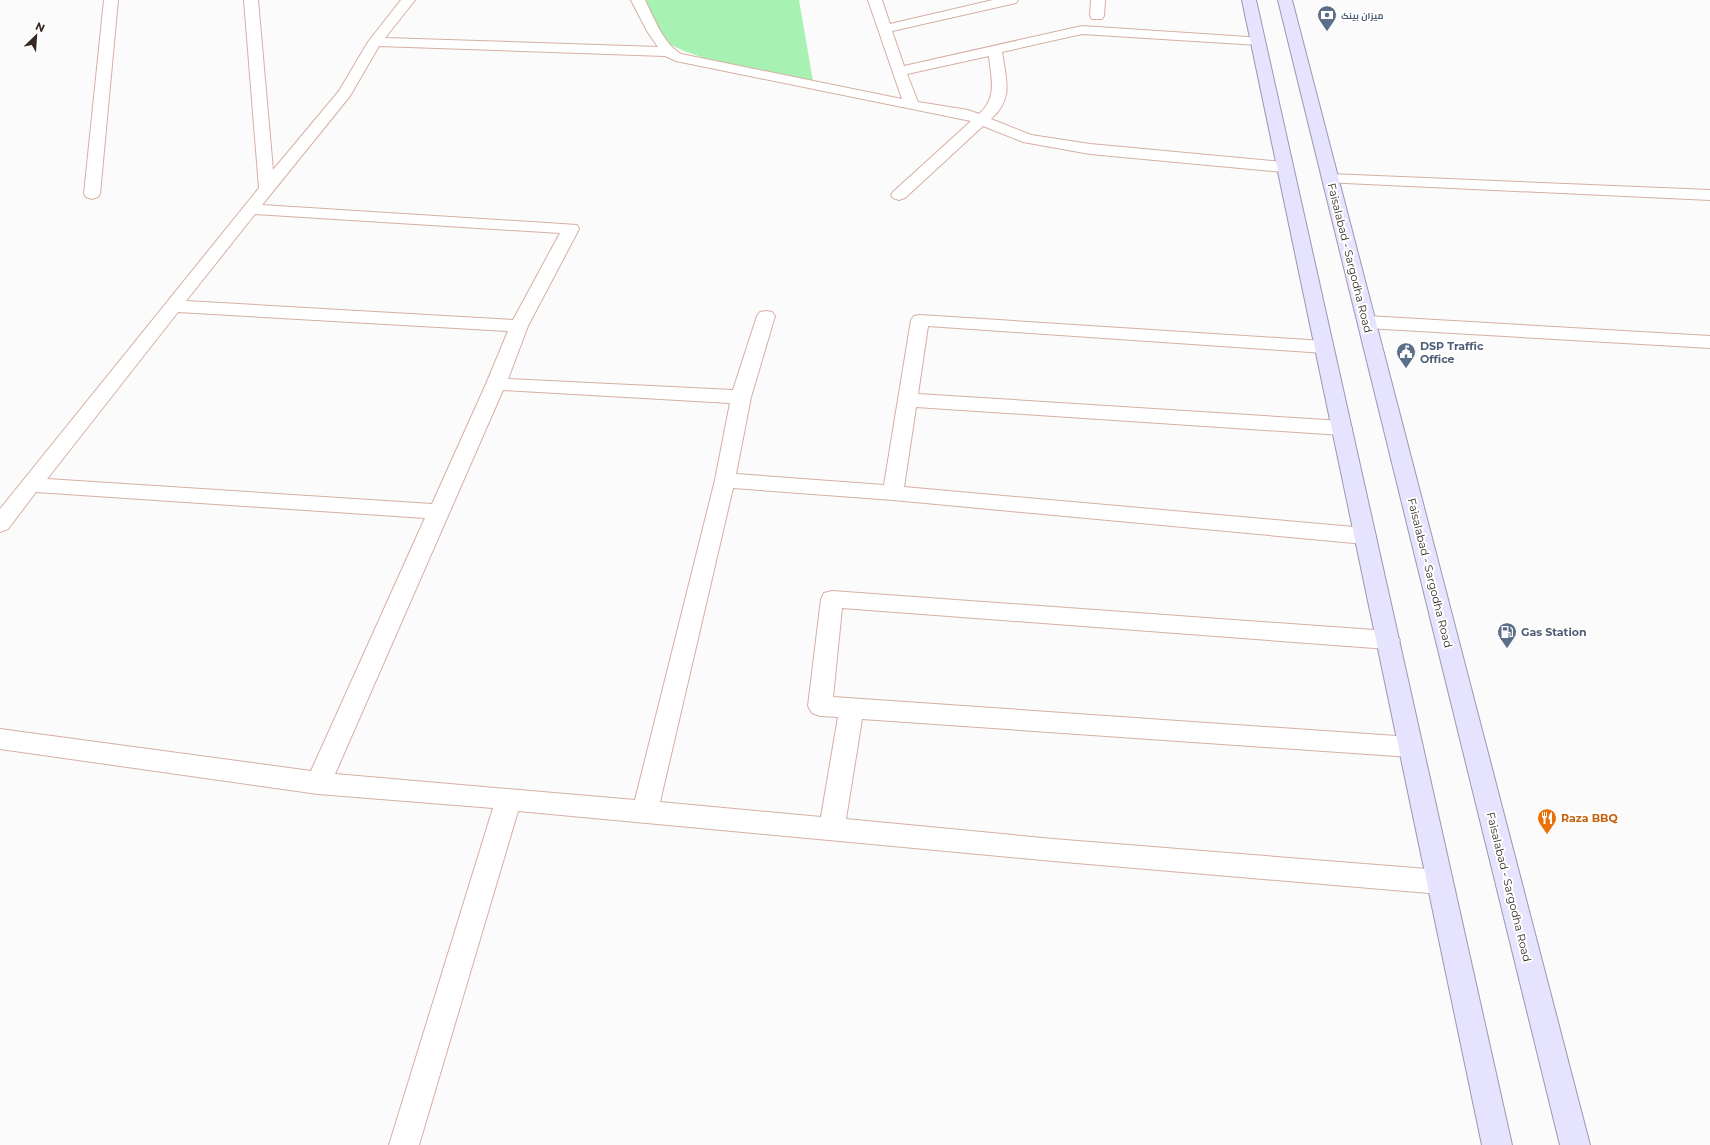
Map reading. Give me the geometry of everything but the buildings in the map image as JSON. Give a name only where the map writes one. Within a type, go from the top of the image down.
[{"type":"main road","points":[[1249,0],[1497,1145]]},
{"type":"main road","name":"Faisalabad - Sargodha Road","points":[[1285,0],[1575,1145]]},
{"type":"street","points":[[92,194],[111,0]]},
{"type":"street","points":[[251,0],[267,188]]},
{"type":"street","points":[[0,524],[267,188],[345,93],[375,42],[408,0]]},
{"type":"street","points":[[638,0],[654,31],[668,52],[676,57],[912,106],[968,115],[1028,139],[1090,150],[1284,167]]},
{"type":"street","points":[[875,0],[912,106]]},
{"type":"street","points":[[884,29],[1011,0]]},
{"type":"street","points":[[1097,16],[1098,0]]},
{"type":"street","points":[[899,72],[1082,30],[1258,42]]},
{"type":"street","points":[[375,42],[668,52]]},
{"type":"street","points":[[899,196],[994,108],[1000,91],[995,50]]},
{"type":"street","points":[[1330,179],[1710,195]]},
{"type":"street","points":[[251,209],[572,229],[519,326],[496,384],[318,783]]},
{"type":"street","points":[[174,306],[519,326]]},
{"type":"street","points":[[645,812],[725,480],[741,397],[766,316]]},
{"type":"street","points":[[893,493],[920,320],[1324,347]]},
{"type":"street","points":[[1366,322],[1710,342]]},
{"type":"street","points":[[496,384],[741,397]]},
{"type":"street","points":[[908,400],[1342,428]]},
{"type":"street","points":[[725,480],[893,493],[1365,536]]},
{"type":"street","points":[[31,485],[439,512]]},
{"type":"street","points":[[1388,640],[832,599],[820,706],[1411,747]]},
{"type":"street","points":[[832,829],[852,708]]},
{"type":"street","points":[[0,739],[318,783],[509,799],[1053,850],[1440,882]]},
{"type":"street","points":[[404,1145],[509,799]]},
{"type":"green space","points":[[632,0],[799,0],[814,87],[724,65],[684,51],[650,35],[637,13]]},
{"type":"place","name":"میزان بینک","points":[[1327,32]]},
{"type":"place","name":"DSP Traffic Office","points":[[1406,369]]},
{"type":"place","name":"Gas Station","points":[[1507,649]]},
{"type":"place","name":"Raza BBQ","points":[[1547,835]]}]
